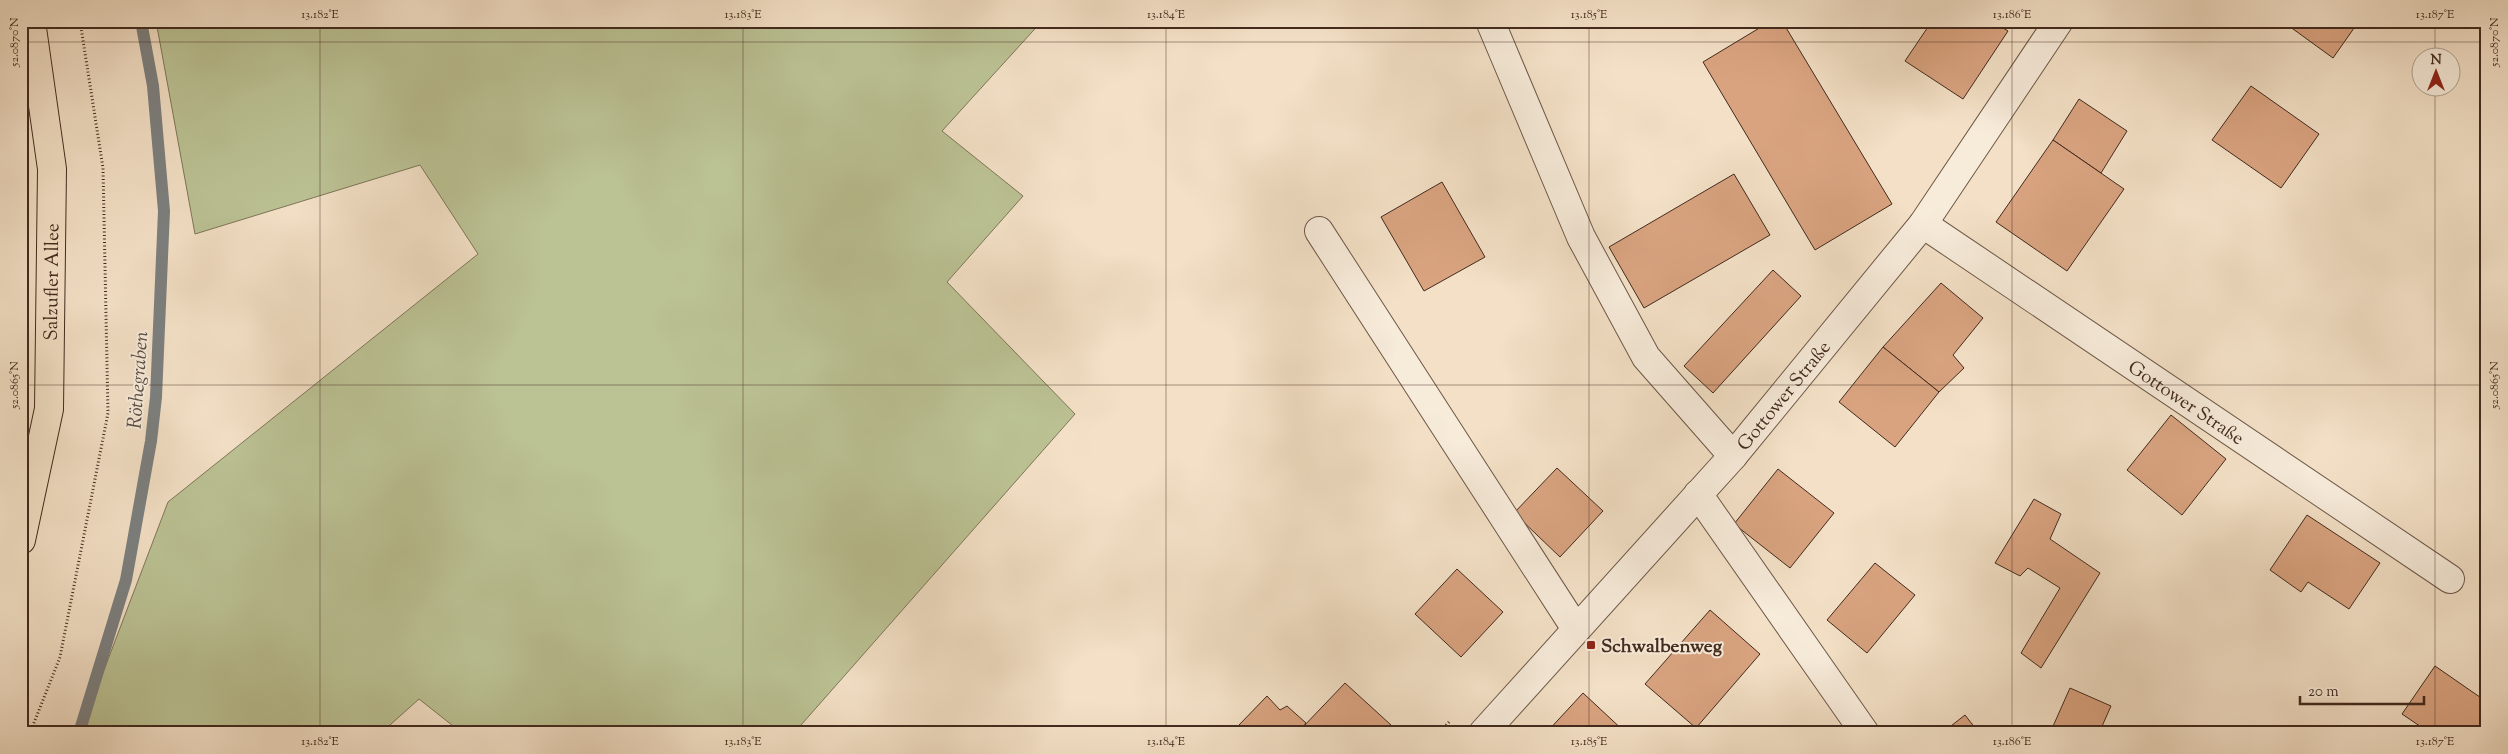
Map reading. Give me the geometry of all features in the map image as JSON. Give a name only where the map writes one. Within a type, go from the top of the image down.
[{"type":"main road","name":"Salzufler Allee","points":[[21,540],[50,409],[52,169],[31,21]]},
{"type":"street","points":[[1490,21],[1581,237],[1646,357],[1733,456]]},
{"type":"street","name":"Gottower Straße","points":[[1489,731],[1576,629],[1733,456],[1923,224],[2059,21]]},
{"type":"street","name":"Gottower Straße","points":[[1923,224],[2450,578]]},
{"type":"street","points":[[1318,231],[1576,629]]},
{"type":"street","points":[[1698,494],[1865,733]]},
{"type":"path","points":[[30,733],[60,658],[108,413],[103,168],[80,21]]},
{"type":"green space","points":[[156,21],[1042,21],[942,131],[1023,196],[947,282],[1075,414],[794,733],[462,733],[419,699],[381,733],[80,733],[168,502],[478,254],[420,165],[195,234]]},
{"type":"building","points":[[1771,21],[1782,21],[1892,204],[1815,250],[1703,62]]},
{"type":"building","points":[[1932,21],[1992,21],[2008,31],[1963,99],[1905,61]]},
{"type":"building","points":[[2282,21],[2359,21],[2333,58]]},
{"type":"building","points":[[2251,86],[2319,134],[2281,188],[2212,140]]},
{"type":"building","points":[[2079,99],[2127,131],[2101,173],[2053,140]]},
{"type":"building","points":[[2053,140],[2124,189],[2067,271],[1996,222]]},
{"type":"building","points":[[1734,174],[1770,235],[1644,308],[1609,247]]},
{"type":"building","points":[[1442,182],[1485,257],[1424,291],[1381,217]]},
{"type":"building","points":[[1773,270],[1801,296],[1713,393],[1684,366]]},
{"type":"building","points":[[1941,283],[1983,318],[1953,355],[1964,368],[1939,392],[1883,347]]},
{"type":"building","points":[[1883,347],[1939,392],[1895,447],[1839,402]]},
{"type":"building","points":[[2171,415],[2226,459],[2182,515],[2127,470]]},
{"type":"building","points":[[1557,468],[1603,511],[1560,557],[1514,513]]},
{"type":"building","points":[[1778,469],[1834,513],[1790,568],[1734,524]]},
{"type":"building","points":[[2034,499],[2061,514],[2050,539],[2100,573],[2041,668],[2021,653],[2060,588],[2028,568],[2020,576],[1995,563]]},
{"type":"building","points":[[2307,515],[2380,563],[2349,609],[2308,582],[2301,592],[2270,570]]},
{"type":"building","points":[[1875,563],[1915,595],[1867,653],[1827,620]]},
{"type":"building","points":[[1457,569],[1503,612],[1461,657],[1415,614]]},
{"type":"building","points":[[1710,610],[1760,654],[1696,728],[1645,684]]},
{"type":"building","points":[[2435,666],[2487,702],[2487,730],[2485,733],[2430,733],[2402,714]]},
{"type":"building","points":[[1345,683],[1391,725],[1384,733],[1308,733],[1302,728]]},
{"type":"building","points":[[2070,688],[2111,706],[2099,733],[2050,733]]},
{"type":"building","points":[[1583,693],[1626,733],[1546,733]]},
{"type":"building","points":[[1267,696],[1280,710],[1287,706],[1306,723],[1302,728],[1308,733],[1248,733],[1239,725]]},
{"type":"building","points":[[1965,715],[1979,733],[1942,733]]},
{"type":"waterway","name":"Röthegraben","points":[[79,733],[126,580],[151,441],[156,397],[164,211],[153,86],[141,21]]},
{"type":"place","name":"Schwalbenweg","points":[[1591,645]]}]
